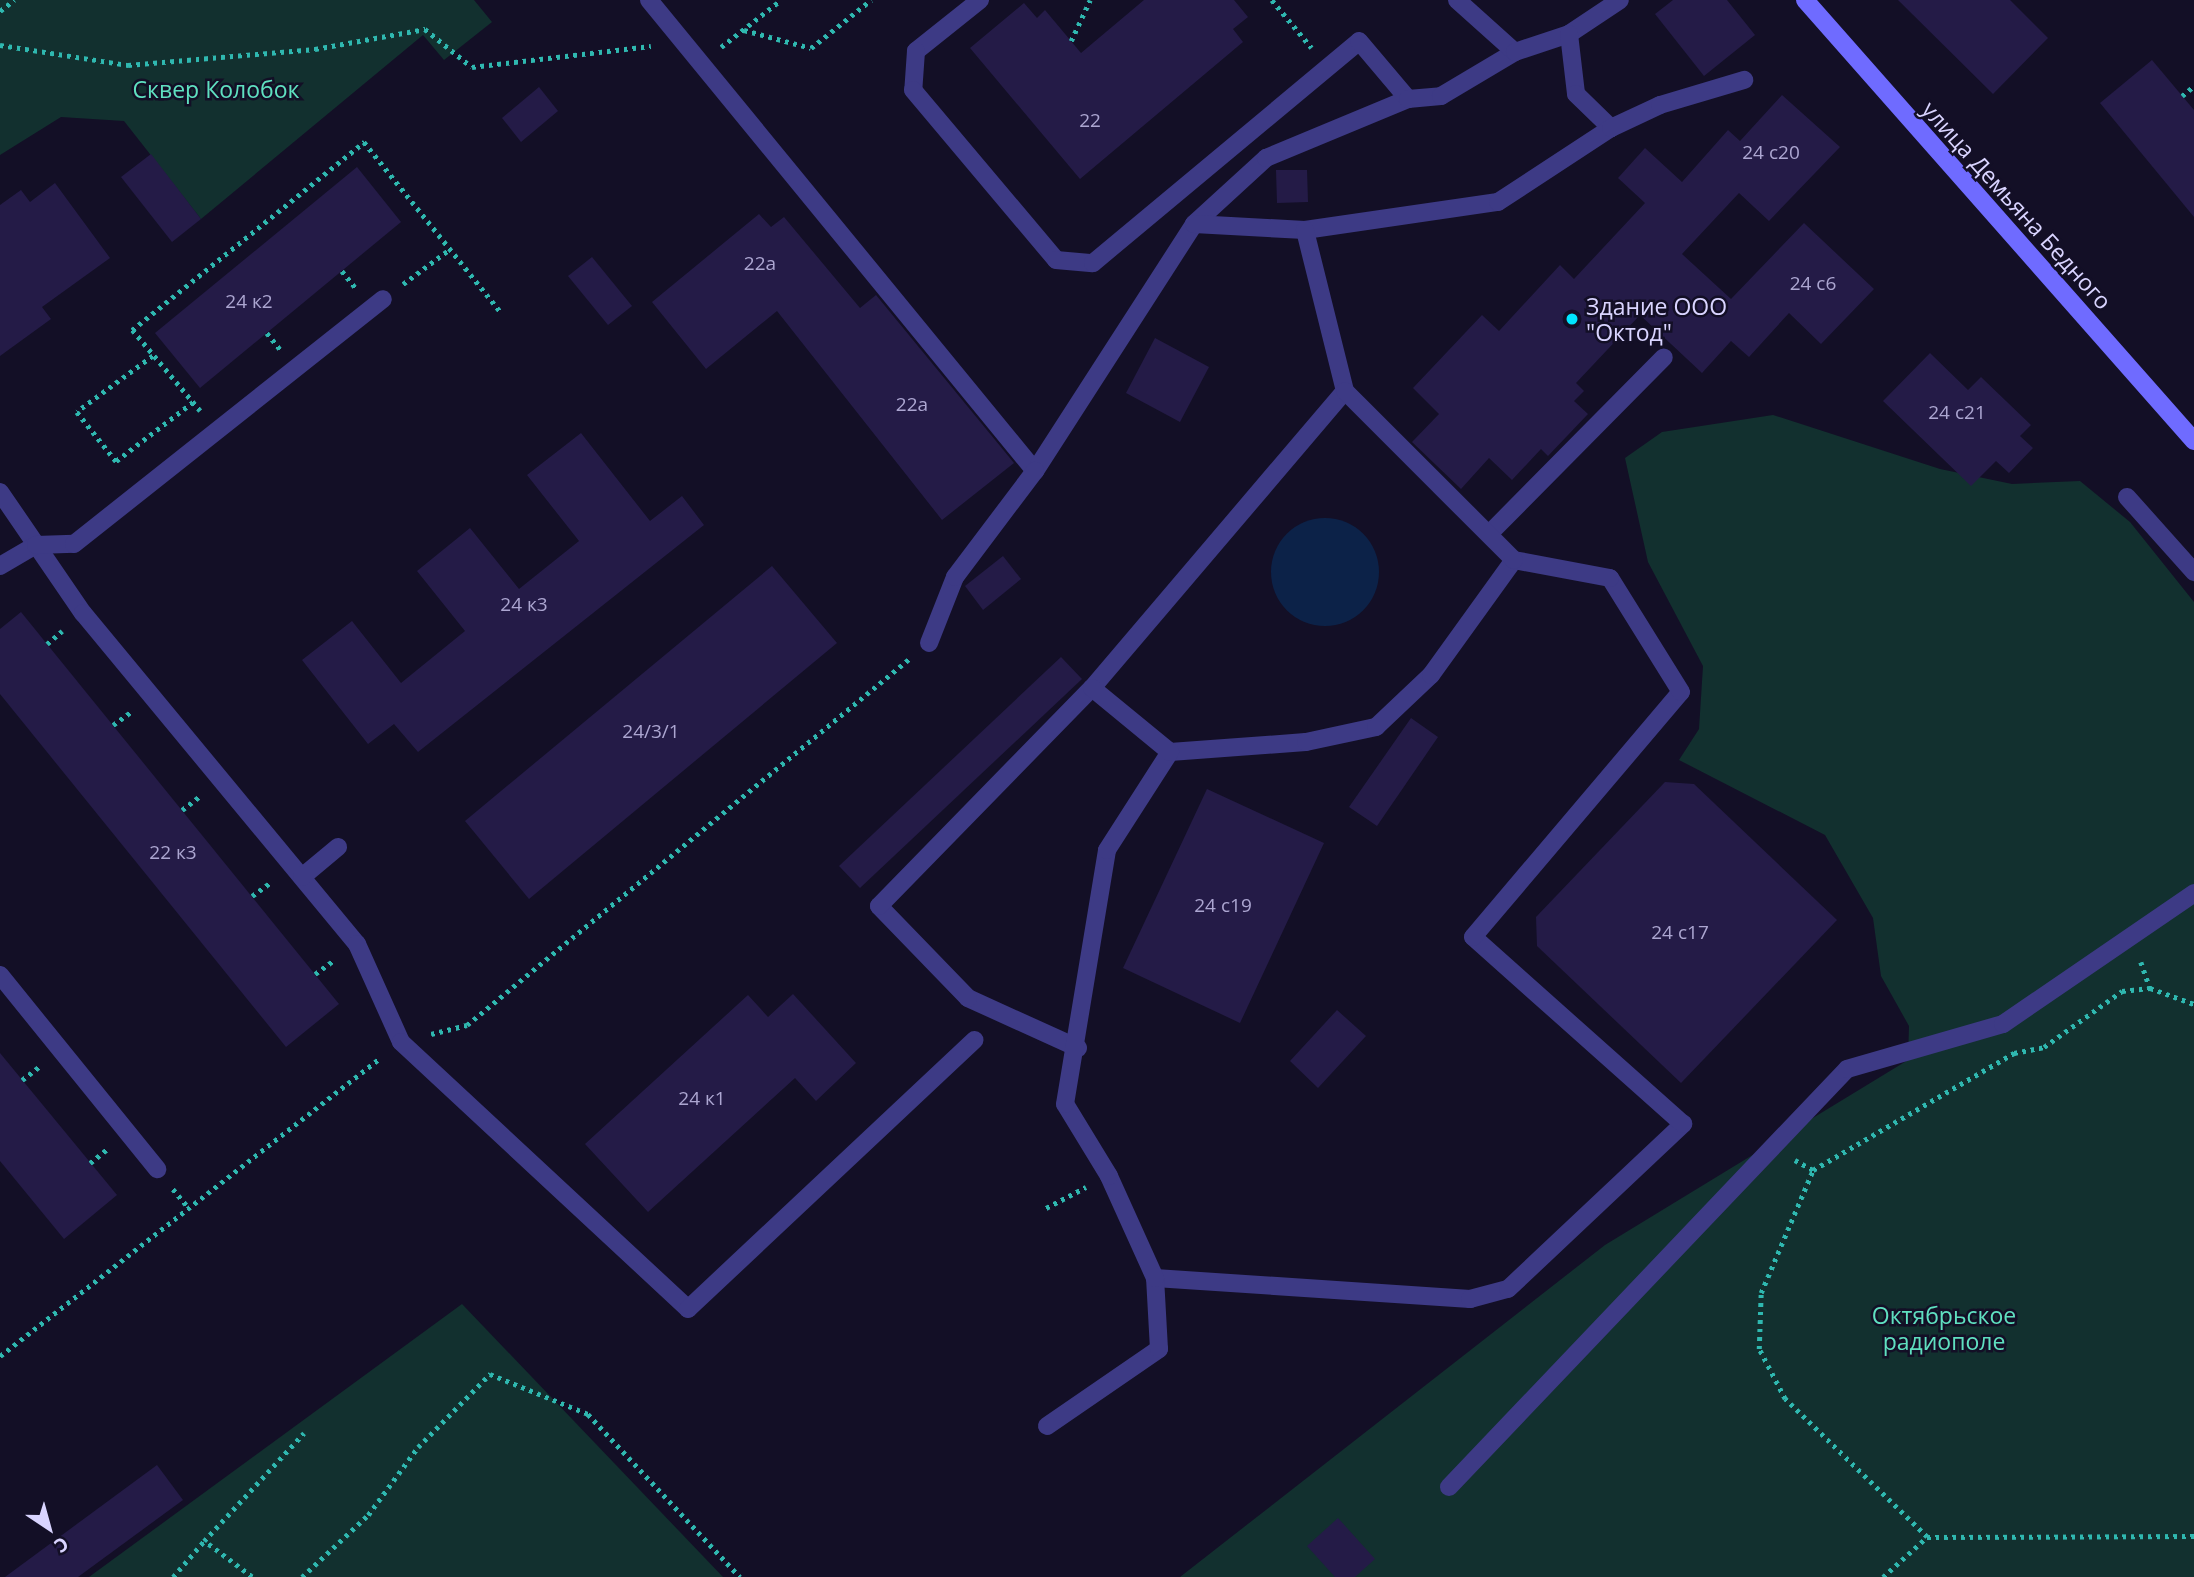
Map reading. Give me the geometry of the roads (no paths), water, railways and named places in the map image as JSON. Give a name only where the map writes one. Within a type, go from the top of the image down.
[{"type":"street","name":"улица Демьяна Бедного","points":[[1805,0],[2194,441]]},
{"type":"lane","points":[[649,0],[1035,471]]},
{"type":"lane","points":[[980,0],[916,51],[913,90],[1056,261],[1094,264],[1359,41],[1408,99]]},
{"type":"lane","points":[[1457,0],[1514,52]]},
{"type":"lane","points":[[929,643],[955,577],[1035,471],[1194,223],[1266,158],[1408,99],[1441,96],[1514,52],[1569,34],[1620,0]]},
{"type":"lane","points":[[1569,34],[1576,94],[1611,128]]},
{"type":"lane","points":[[1194,223],[1305,230],[1498,202],[1611,128],[1660,104],[1744,80]]},
{"type":"lane","points":[[1155,1278],[1470,1299],[1508,1289],[1683,1124],[1473,937],[1681,692],[1609,578],[1514,559],[1345,391],[1305,230]]},
{"type":"lane","points":[[0,566],[36,545],[74,544],[383,299]]},
{"type":"lane","points":[[1490,533],[1664,357]]},
{"type":"lane","points":[[1078,1048],[968,998],[879,906],[1091,688],[1345,391]]},
{"type":"lane","points":[[0,492],[83,613],[356,944],[401,1042],[688,1309],[974,1040]]},
{"type":"lane","points":[[2127,497],[2194,572]]},
{"type":"lane","points":[[1091,688],[1170,752],[1306,742],[1376,727],[1431,675],[1514,559]]},
{"type":"lane","points":[[1047,1426],[1159,1349],[1155,1278],[1109,1176],[1065,1104],[1078,1048],[1107,850],[1170,752]]},
{"type":"lane","points":[[302,877],[338,847]]},
{"type":"lane","points":[[1450,1487],[1847,1069],[2003,1024],[2194,893]]},
{"type":"lane","points":[[0,975],[157,1169]]},
{"type":"water","points":[[1325,518],[1346,522],[1363,534],[1375,551],[1379,572],[1375,593],[1363,610],[1346,622],[1325,626],[1304,622],[1287,610],[1275,593],[1271,572],[1275,551],[1287,534],[1304,522]]},
{"type":"place","name":"Здание ООО \"Октод\"","points":[[1572,319]]},
{"type":"park label","name":"Сквер Колобок","points":[[216,89]]},
{"type":"park label","name":"Октябрьское радиополе","points":[[1944,1328]]}]
